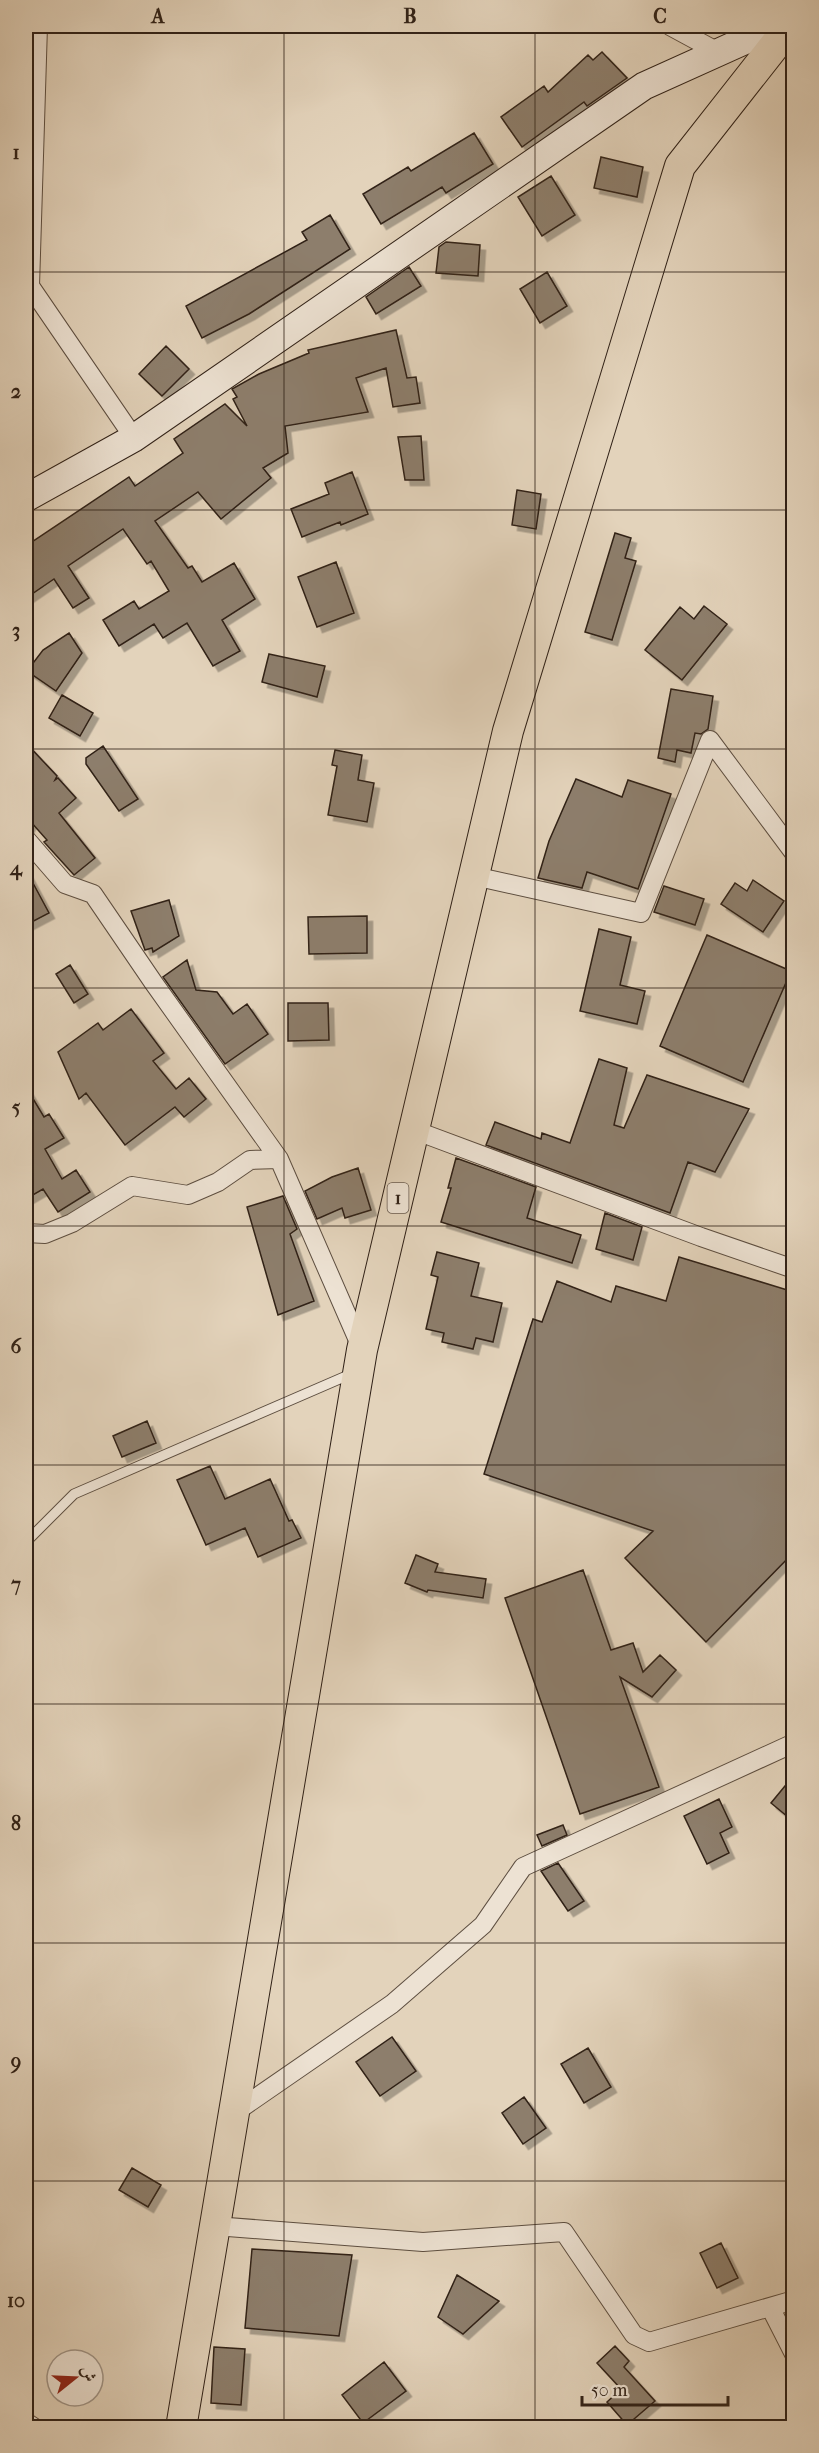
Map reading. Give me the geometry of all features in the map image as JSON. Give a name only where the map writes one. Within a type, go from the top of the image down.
[{"type":"main road","name":"1","points":[[181,2427],[360,1360],[508,731],[680,165],[790,26]]},
{"type":"street","points":[[38,26],[30,286],[134,438]]},
{"type":"street","points":[[670,26],[718,52]]},
{"type":"street","points":[[26,498],[134,438],[644,86],[777,26]]},
{"type":"street","points":[[26,172],[33,201]]},
{"type":"street","points":[[474,876],[641,914],[710,740],[794,853]]},
{"type":"street","points":[[26,839],[65,884],[93,894],[279,1159],[360,1360]]},
{"type":"street","points":[[414,1130],[701,1237],[794,1269]]},
{"type":"street","points":[[26,1233],[45,1234],[72,1224],[132,1186],[188,1195],[218,1182],[250,1160],[279,1159]]},
{"type":"street","points":[[234,2114],[392,2004],[483,1924],[523,1867],[794,1743]]},
{"type":"street","points":[[215,2226],[423,2242],[564,2232],[634,2335],[649,2342],[794,2300]]},
{"type":"street","points":[[770,2307],[794,2354]]},
{"type":"street","points":[[26,2422],[35,2427]]},
{"type":"lane","points":[[26,1542],[74,1494],[360,1360]]},
{"type":"building","points":[[602,52],[627,78],[587,106],[584,102],[522,147],[501,117],[544,86],[548,92],[588,55],[593,60]]},
{"type":"building","points":[[474,133],[493,164],[446,193],[442,187],[381,224],[363,194],[408,167],[411,171]]},
{"type":"building","points":[[601,157],[643,167],[637,197],[594,188]]},
{"type":"building","points":[[551,176],[575,215],[542,236],[518,197]]},
{"type":"building","points":[[330,215],[350,249],[249,314],[202,338],[186,306],[307,240],[302,232]]},
{"type":"building","points":[[446,242],[480,245],[478,276],[436,273],[439,247]]},
{"type":"building","points":[[409,267],[421,286],[376,314],[366,297]]},
{"type":"building","points":[[547,272],[567,306],[540,323],[520,289]]},
{"type":"building","points":[[396,330],[407,378],[416,377],[420,403],[393,407],[386,368],[356,378],[368,412],[285,426],[288,453],[263,468],[271,478],[221,519],[198,492],[155,521],[188,568],[192,566],[202,582],[234,563],[255,599],[222,620],[240,651],[213,666],[187,623],[163,638],[154,624],[119,646],[103,620],[134,601],[139,609],[169,591],[151,561],[147,564],[123,529],[68,566],[89,598],[73,608],[54,579],[26,598],[26,546],[129,477],[135,486],[183,453],[174,439],[225,404],[247,426],[233,399],[237,397],[232,389],[259,374],[309,353],[308,350]]},
{"type":"building","points":[[166,346],[189,369],[162,396],[139,374]]},
{"type":"building","points":[[421,436],[424,480],[405,480],[398,437]]},
{"type":"building","points":[[352,472],[368,514],[302,537],[291,509],[329,494],[325,483]]},
{"type":"building","points":[[517,490],[541,494],[536,529],[512,525]]},
{"type":"building","points":[[615,533],[631,538],[625,558],[636,561],[612,640],[585,632]]},
{"type":"building","points":[[336,562],[354,613],[317,627],[298,577]]},
{"type":"building","points":[[704,606],[727,624],[682,680],[645,650],[680,607],[694,619]]},
{"type":"building","points":[[69,633],[82,653],[56,691],[27,671],[43,650]]},
{"type":"building","points":[[269,654],[325,666],[317,697],[262,682]]},
{"type":"building","points":[[671,689],[713,696],[708,729],[701,734],[695,733],[691,753],[677,750],[675,762],[658,758]]},
{"type":"building","points":[[62,695],[93,713],[80,736],[49,718]]},
{"type":"building","points":[[26,743],[57,776],[55,780],[58,778],[76,798],[59,813],[95,858],[74,875],[44,842],[47,840],[31,822],[26,828]]},
{"type":"building","points":[[103,746],[138,799],[119,811],[86,764],[86,758]]},
{"type":"building","points":[[335,750],[362,755],[358,780],[374,783],[367,822],[328,815],[337,766],[332,765]]},
{"type":"building","points":[[576,779],[622,797],[628,780],[671,794],[638,889],[587,872],[582,888],[538,878],[549,841]]},
{"type":"building","points":[[26,870],[49,913],[26,925]]},
{"type":"building","points":[[753,880],[784,901],[763,932],[721,904],[735,883],[747,891]]},
{"type":"building","points":[[664,886],[704,899],[695,925],[654,912]]},
{"type":"building","points":[[169,900],[179,936],[153,952],[152,948],[145,950],[131,911]]},
{"type":"building","points":[[367,916],[367,953],[309,954],[308,917]]},
{"type":"building","points":[[599,929],[631,937],[620,985],[645,991],[637,1024],[580,1011]]},
{"type":"building","points":[[707,935],[791,971],[743,1082],[660,1046]]},
{"type":"building","points":[[187,960],[196,990],[217,992],[233,1014],[247,1004],[268,1034],[225,1064],[163,977]]},
{"type":"building","points":[[70,965],[88,994],[74,1003],[56,974]]},
{"type":"building","points":[[288,1003],[328,1003],[329,1040],[288,1041]]},
{"type":"building","points":[[131,1009],[164,1053],[153,1061],[176,1089],[189,1078],[206,1099],[184,1117],[175,1107],[125,1145],[86,1093],[79,1099],[58,1052],[98,1023],[103,1030]]},
{"type":"building","points":[[599,1059],[627,1068],[614,1125],[624,1128],[647,1075],[749,1109],[715,1172],[688,1162],[670,1213],[486,1145],[495,1122],[541,1139],[542,1133],[570,1143]]},
{"type":"building","points":[[26,1087],[44,1117],[49,1114],[64,1138],[45,1149],[62,1179],[76,1170],[90,1192],[58,1212],[43,1189],[26,1199]]},
{"type":"building","points":[[456,1158],[536,1187],[527,1218],[581,1235],[572,1263],[441,1222],[451,1188],[448,1188]]},
{"type":"building","points":[[358,1168],[371,1210],[345,1218],[342,1208],[317,1219],[305,1191],[332,1177]]},
{"type":"building","points":[[283,1196],[297,1229],[290,1234],[314,1301],[278,1315],[247,1207]]},
{"type":"building","points":[[605,1213],[642,1227],[633,1260],[596,1249]]},
{"type":"building","points":[[437,1252],[479,1263],[471,1296],[502,1303],[493,1342],[476,1338],[473,1349],[442,1342],[444,1333],[426,1329],[438,1277],[431,1275]]},
{"type":"building","points":[[679,1257],[794,1292],[794,1552],[706,1642],[625,1558],[653,1531],[484,1474],[533,1319],[542,1322],[557,1281],[611,1302],[616,1286],[666,1301]]},
{"type":"building","points":[[147,1421],[156,1443],[122,1457],[113,1436]]},
{"type":"building","points":[[210,1466],[225,1499],[270,1479],[289,1521],[292,1520],[301,1538],[258,1557],[245,1528],[206,1545],[177,1480]]},
{"type":"building","points":[[416,1555],[438,1564],[435,1572],[486,1579],[483,1598],[428,1590],[427,1592],[405,1583]]},
{"type":"building","points":[[583,1570],[611,1650],[633,1643],[643,1672],[660,1655],[676,1670],[652,1697],[620,1677],[659,1787],[580,1814],[505,1598]]},
{"type":"building","points":[[794,1775],[794,1822],[771,1803]]},
{"type":"building","points":[[719,1799],[732,1827],[720,1833],[729,1853],[707,1864],[684,1816]]},
{"type":"building","points":[[563,1825],[567,1835],[542,1846],[537,1835]]},
{"type":"building","points":[[558,1863],[584,1901],[568,1911],[541,1871]]},
{"type":"building","points":[[392,2037],[416,2071],[380,2096],[356,2062]]},
{"type":"building","points":[[588,2048],[611,2087],[584,2103],[561,2064]]},
{"type":"building","points":[[524,2097],[546,2128],[523,2144],[502,2113]]},
{"type":"building","points":[[132,2168],[161,2185],[148,2207],[119,2190]]},
{"type":"building","points":[[721,2243],[738,2278],[717,2288],[700,2253]]},
{"type":"building","points":[[252,2249],[352,2255],[339,2336],[245,2328]]},
{"type":"building","points":[[457,2275],[499,2301],[463,2334],[438,2317]]},
{"type":"building","points":[[615,2346],[629,2361],[624,2367],[655,2401],[627,2425],[607,2402],[621,2389],[597,2363]]},
{"type":"building","points":[[214,2347],[245,2349],[241,2405],[211,2403]]},
{"type":"building","points":[[384,2362],[406,2391],[363,2423],[342,2395]]}]
